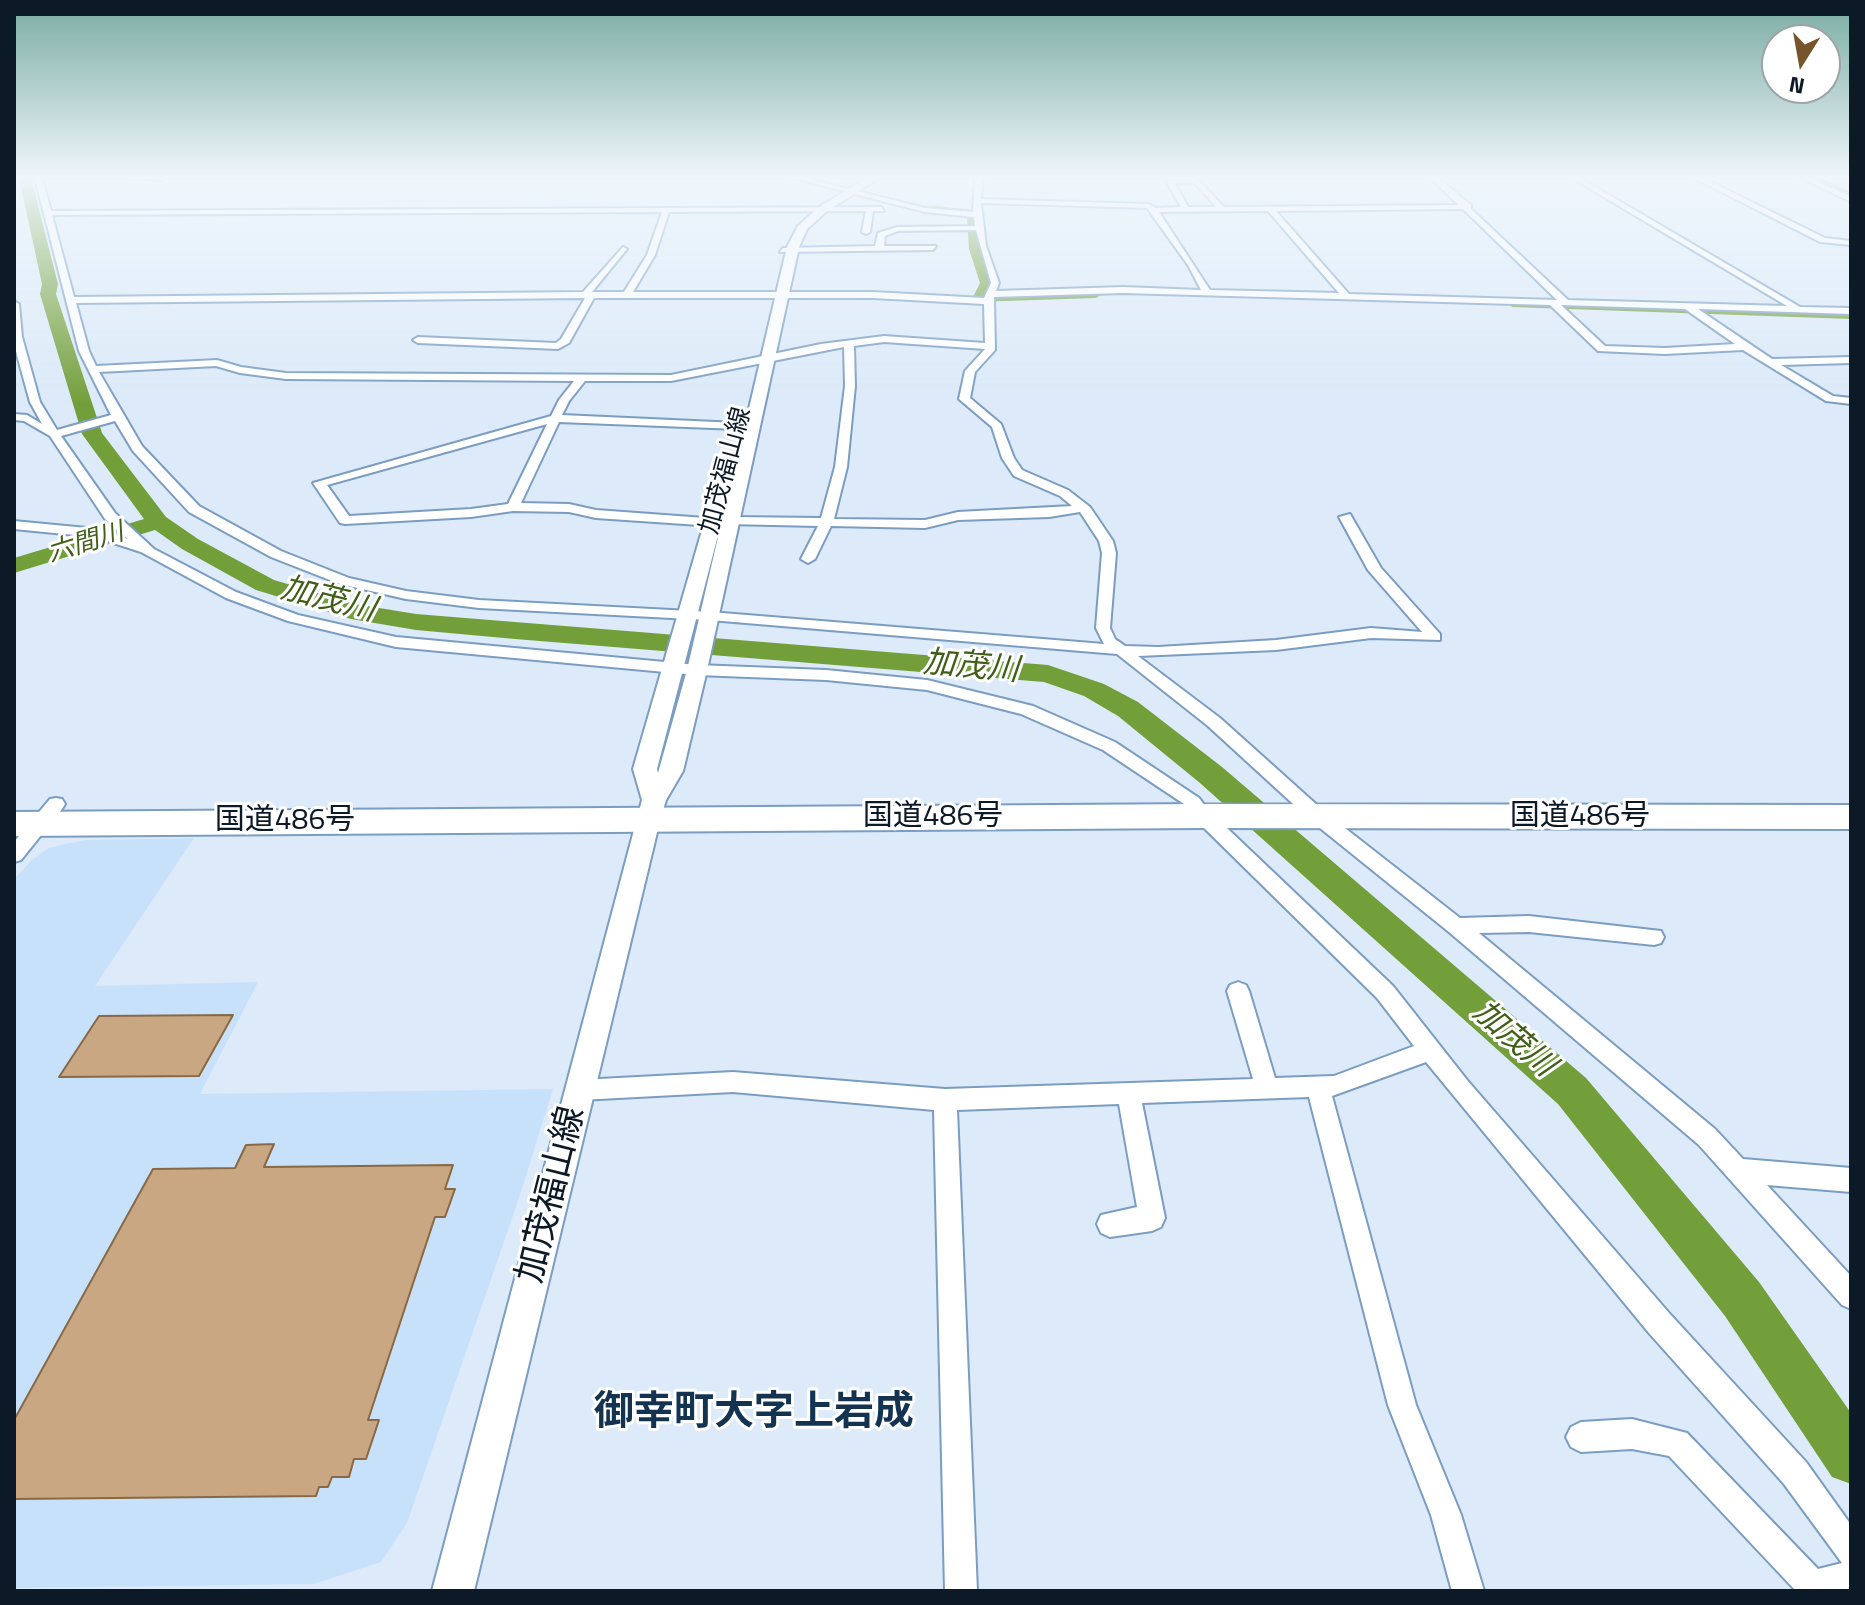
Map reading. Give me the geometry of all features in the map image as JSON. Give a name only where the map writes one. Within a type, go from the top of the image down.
[{"type":"highway","name":"国道486号","points":[[1312,811],[1851,802]]},
{"type":"highway","name":"国道486号","points":[[14,803],[36,817],[651,810],[1198,809],[1851,817]]},
{"type":"main road","name":"加茂福山線","points":[[686,666],[709,619],[732,521],[761,360],[787,253]]},
{"type":"main road","name":"加茂福山線","points":[[453,1591],[651,810],[671,771],[686,666],[687,618],[738,426],[761,360]]},
{"type":"street","points":[[58,253],[84,351],[92,369],[137,448],[194,509],[276,554],[345,581],[406,595],[479,604],[1158,652],[1250,647],[1371,633],[1435,637],[1375,570],[1345,517]]},
{"type":"street","points":[[418,340],[558,346],[565,341],[591,300],[587,292],[620,253]]},
{"type":"street","points":[[626,296],[652,253]]},
{"type":"street","points":[[984,253],[995,283],[990,297],[990,350],[970,371],[964,399],[997,426],[1008,458],[1018,473],[1064,493],[1083,508],[1106,541],[1109,553],[1103,628],[1109,641],[1214,722],[1312,811],[1456,926],[1707,1137],[1851,1296]]},
{"type":"street","points":[[1184,253],[1207,292]]},
{"type":"street","points":[[1308,253],[1346,296]]},
{"type":"street","points":[[1515,253],[1566,303]]},
{"type":"street","points":[[1702,253],[1799,310]]},
{"type":"street","points":[[70,300],[990,297],[1123,290],[1691,309],[1851,311]]},
{"type":"street","points":[[1552,302],[1602,349],[1650,351],[1745,347]]},
{"type":"street","points":[[14,304],[17,337],[35,402],[110,516],[149,552]]},
{"type":"street","points":[[1691,309],[1745,347],[1830,399],[1851,401]]},
{"type":"street","points":[[92,369],[217,363],[240,370],[286,376],[671,378],[884,339],[990,346]]},
{"type":"street","points":[[808,559],[826,523],[841,467],[850,386],[849,343]]},
{"type":"street","points":[[1771,362],[1851,360]]},
{"type":"street","points":[[513,507],[564,400],[581,379]]},
{"type":"street","points":[[14,417],[27,418],[54,434],[118,417]]},
{"type":"street","points":[[714,522],[596,514],[569,508],[513,507],[471,513],[345,520],[319,483],[555,418],[738,426]]},
{"type":"street","points":[[732,521],[925,524],[958,516],[1049,513],[1083,508]]},
{"type":"street","points":[[14,525],[97,533],[149,552],[231,595],[293,618],[396,642],[927,685],[1027,710],[1109,746],[1198,809],[1385,992],[1659,1323],[1795,1473],[1851,1551]]},
{"type":"street","points":[[14,855],[36,817]]},
{"type":"street","points":[[1456,926],[1529,924],[1654,937]]},
{"type":"street","points":[[1238,991],[1267,1088]]},
{"type":"street","points":[[580,1090],[733,1082],[945,1100],[1334,1086],[1431,1050]]},
{"type":"street","points":[[1318,1086],[1402,1405],[1446,1515],[1468,1591]]},
{"type":"street","points":[[1110,1224],[1152,1218],[1128,1093]]},
{"type":"street","points":[[945,1100],[961,1591]]},
{"type":"street","points":[[1741,1171],[1851,1180]]},
{"type":"street","points":[[1581,1437],[1632,1434],[1677,1443],[1813,1589],[1851,1576]]},
{"type":"shaded area","points":[[194,838],[95,986],[258,982],[200,1094],[553,1089],[519,1198],[407,1523],[381,1562],[313,1584],[14,1588],[14,879],[49,848],[65,844],[85,840]]},
{"type":"building","points":[[233,1015],[199,1076],[59,1077],[99,1016]]},
{"type":"building","points":[[274,1144],[264,1167],[453,1165],[445,1189],[455,1189],[445,1217],[435,1217],[368,1420],[379,1420],[366,1459],[354,1459],[349,1477],[332,1477],[328,1487],[319,1487],[316,1496],[14,1499],[14,1420],[153,1169],[235,1168],[246,1145]]},
{"type":"waterway","name":"加茂川","points":[[43,253],[50,284],[48,294],[92,434],[158,522]]},
{"type":"waterway","points":[[977,253],[988,283],[980,299]]},
{"type":"waterway","points":[[982,296],[1096,293]]},
{"type":"waterway","points":[[1518,304],[1851,314]]},
{"type":"waterway","name":"六間川","points":[[14,566],[158,522]]},
{"type":"waterway","name":"加茂川","points":[[158,522],[190,544],[265,585],[351,611],[416,622],[515,631],[1048,674],[1094,690],[1128,709],[1211,775],[1572,1091],[1742,1299],[1851,1458]]},
{"type":"district","name":"御幸町大字上岩成","points":[[754,1414]]}]
